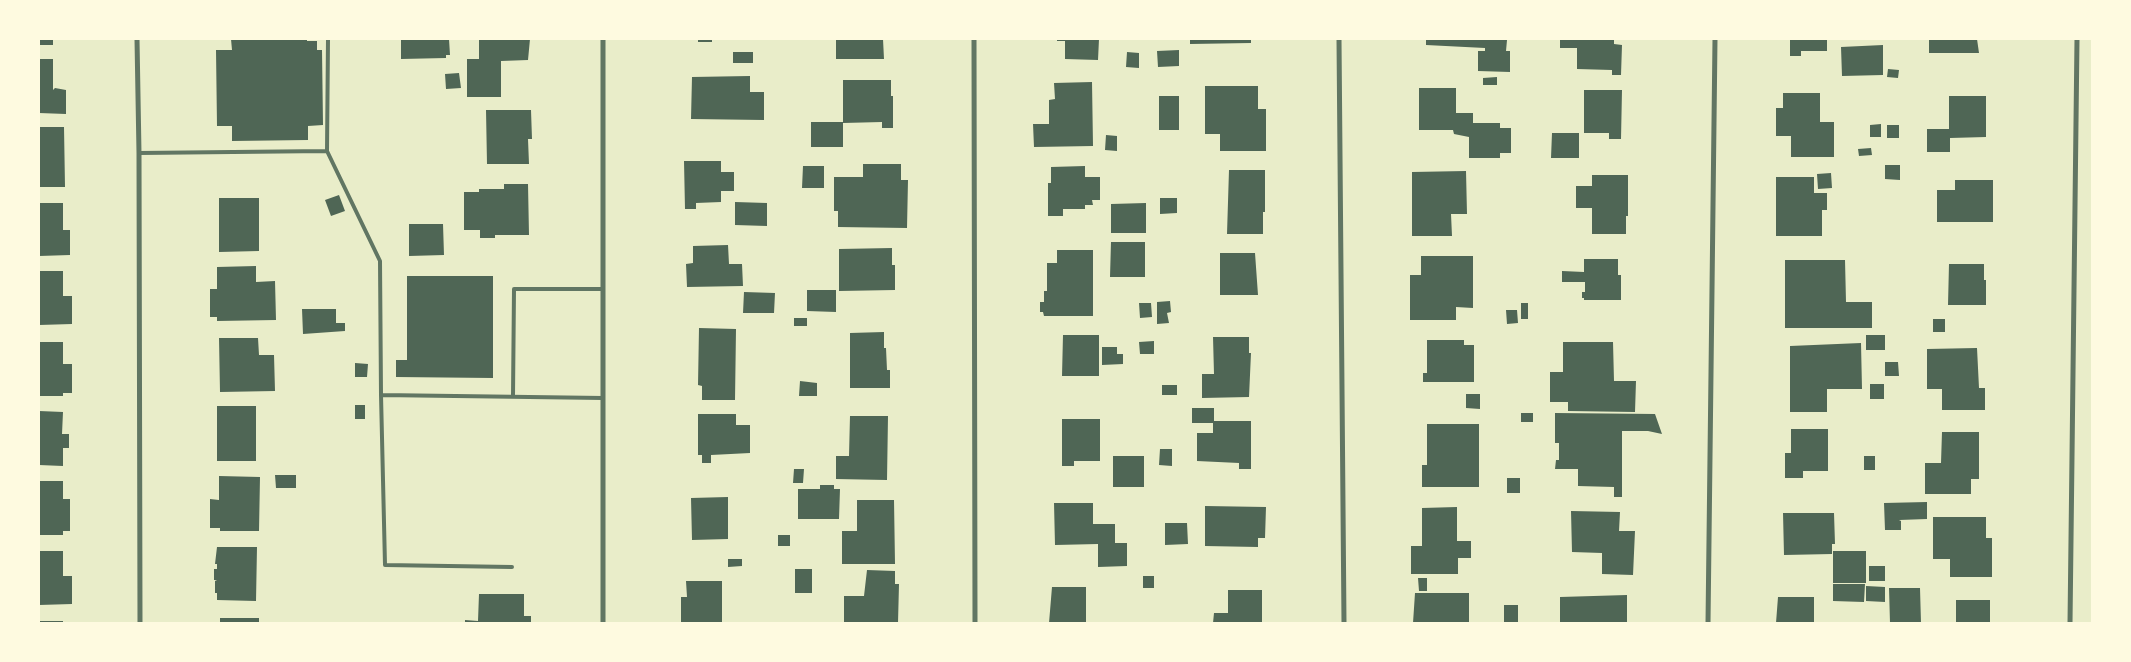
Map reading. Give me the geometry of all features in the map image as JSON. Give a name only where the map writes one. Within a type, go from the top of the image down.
[{"type":"street","points":[[137,39],[140,623]]},
{"type":"street","points":[[603,623],[604,39]]},
{"type":"street","points":[[974,39],[975,623]]},
{"type":"street","points":[[1339,39],[1344,623]]},
{"type":"street","points":[[1708,623],[1715,39]]},
{"type":"street","points":[[2070,623],[2077,39]]},
{"type":"lane","points":[[328,39],[327,151],[380,261],[385,565],[512,567]]},
{"type":"lane","points":[[139,153],[327,151]]},
{"type":"lane","points":[[513,396],[514,289],[603,289]]},
{"type":"lane","points":[[381,395],[603,398]]},
{"type":"building","points":[[39,39],[53,39],[53,45],[39,45]]},
{"type":"building","points":[[231,39],[307,39],[307,41],[317,41],[317,50],[322,50],[323,125],[308,126],[308,140],[232,141],[232,126],[217,126],[216,50],[232,50]]},
{"type":"building","points":[[401,39],[449,39],[450,55],[446,55],[446,58],[401,59]]},
{"type":"building","points":[[479,39],[530,39],[528,60],[501,61],[501,97],[467,97],[467,59],[479,59]]},
{"type":"building","points":[[698,39],[712,39],[712,42],[698,42]]},
{"type":"building","points":[[836,39],[883,39],[884,59],[836,59]]},
{"type":"building","points":[[1057,39],[1099,39],[1098,60],[1065,59],[1065,41],[1057,41]]},
{"type":"building","points":[[1190,39],[1251,39],[1251,43],[1190,44]]},
{"type":"building","points":[[1426,39],[1507,40],[1506,51],[1510,51],[1510,72],[1478,71],[1478,51],[1485,51],[1485,48],[1426,45]]},
{"type":"building","points":[[1560,39],[1614,39],[1614,44],[1622,45],[1621,75],[1612,75],[1612,70],[1577,69],[1577,48],[1560,48]]},
{"type":"building","points":[[1790,39],[1827,39],[1827,51],[1801,51],[1801,56],[1790,56]]},
{"type":"building","points":[[1929,39],[1977,39],[1979,53],[1929,53]]},
{"type":"building","points":[[1883,45],[1883,75],[1842,76],[1841,47]]},
{"type":"building","points":[[1179,50],[1179,66],[1158,67],[1157,51]]},
{"type":"building","points":[[733,52],[753,52],[753,63],[733,63]]},
{"type":"building","points":[[1127,52],[1139,53],[1139,68],[1126,67]]},
{"type":"building","points":[[39,59],[53,59],[53,90],[55,88],[66,90],[66,114],[39,113]]},
{"type":"building","points":[[1888,69],[1899,70],[1898,78],[1887,77]]},
{"type":"building","points":[[459,73],[461,88],[446,89],[445,74]]},
{"type":"building","points":[[750,76],[750,92],[764,92],[764,120],[691,119],[692,77]]},
{"type":"building","points":[[1497,77],[1497,85],[1483,85],[1483,78]]},
{"type":"building","points":[[843,80],[891,80],[893,128],[882,128],[882,122],[843,123],[843,147],[811,147],[811,122],[843,122]]},
{"type":"building","points":[[1092,82],[1093,146],[1034,147],[1033,124],[1049,124],[1049,100],[1055,99],[1054,83]]},
{"type":"building","points":[[1205,86],[1258,86],[1258,109],[1266,109],[1266,151],[1220,151],[1220,134],[1205,134]]},
{"type":"building","points":[[1419,88],[1456,88],[1456,113],[1473,113],[1473,123],[1500,123],[1500,128],[1511,128],[1511,153],[1500,153],[1500,158],[1469,158],[1469,137],[1454,134],[1453,130],[1419,130]]},
{"type":"building","points":[[1584,90],[1622,90],[1621,139],[1609,139],[1609,133],[1584,133]]},
{"type":"building","points":[[1783,93],[1820,93],[1820,122],[1834,122],[1834,157],[1791,157],[1791,136],[1776,136],[1776,108],[1783,108]]},
{"type":"building","points":[[1159,96],[1179,96],[1179,130],[1159,130]]},
{"type":"building","points":[[1949,96],[1986,96],[1986,137],[1950,138],[1950,152],[1927,152],[1927,129],[1949,129]]},
{"type":"building","points":[[486,110],[531,110],[532,139],[528,139],[529,164],[487,164]]},
{"type":"building","points":[[1881,124],[1881,137],[1870,137],[1870,125]]},
{"type":"building","points":[[1887,125],[1899,125],[1899,138],[1887,138]]},
{"type":"building","points":[[39,127],[64,127],[65,187],[39,187]]},
{"type":"building","points":[[1552,133],[1579,133],[1579,158],[1551,158]]},
{"type":"building","points":[[1106,135],[1117,136],[1117,151],[1105,150]]},
{"type":"building","points":[[1871,148],[1872,155],[1859,156],[1858,149]]},
{"type":"building","points":[[684,161],[721,161],[721,172],[734,172],[734,191],[721,191],[721,202],[696,203],[696,209],[685,209]]},
{"type":"building","points":[[863,164],[901,164],[901,180],[908,180],[907,228],[838,227],[838,211],[834,211],[834,177],[863,177]]},
{"type":"building","points":[[1885,165],[1900,165],[1900,180],[1885,179]]},
{"type":"building","points":[[803,166],[824,166],[824,188],[802,188]]},
{"type":"building","points":[[1085,166],[1085,177],[1100,177],[1100,200],[1092,200],[1093,205],[1085,205],[1085,209],[1063,209],[1063,216],[1048,216],[1048,183],[1051,183],[1051,167]]},
{"type":"building","points":[[1229,170],[1265,170],[1263,234],[1227,234]]},
{"type":"building","points":[[1466,171],[1467,214],[1451,214],[1452,236],[1412,236],[1412,172]]},
{"type":"building","points":[[1831,173],[1832,188],[1818,189],[1817,174]]},
{"type":"building","points":[[1592,175],[1628,175],[1626,234],[1592,234],[1592,208],[1576,208],[1576,186],[1592,186]]},
{"type":"building","points":[[1776,177],[1814,177],[1814,193],[1827,193],[1827,210],[1822,210],[1822,236],[1776,236]]},
{"type":"building","points":[[1955,180],[1993,180],[1993,222],[1937,222],[1937,190],[1955,190]]},
{"type":"building","points":[[504,184],[528,184],[529,235],[495,235],[495,238],[480,238],[480,230],[464,230],[464,192],[479,192],[479,189],[504,189]]},
{"type":"building","points":[[339,195],[345,211],[331,216],[325,200]]},
{"type":"building","points":[[219,198],[259,198],[259,251],[219,252]]},
{"type":"building","points":[[1160,198],[1177,198],[1177,213],[1160,214]]},
{"type":"building","points":[[735,202],[767,203],[767,226],[735,225]]},
{"type":"building","points":[[39,203],[63,203],[63,230],[70,230],[70,255],[39,256]]},
{"type":"building","points":[[1146,203],[1146,233],[1111,233],[1111,204]]},
{"type":"building","points":[[409,224],[443,224],[444,255],[409,256]]},
{"type":"building","points":[[1111,242],[1145,242],[1145,277],[1110,277]]},
{"type":"building","points":[[728,245],[729,264],[742,264],[743,286],[687,287],[686,264],[693,263],[693,246]]},
{"type":"building","points":[[892,248],[892,265],[895,265],[895,290],[839,291],[839,249]]},
{"type":"building","points":[[1057,250],[1093,250],[1093,316],[1044,316],[1043,312],[1040,312],[1040,302],[1044,302],[1044,291],[1047,291],[1047,263],[1057,263]]},
{"type":"building","points":[[1220,253],[1255,253],[1258,295],[1220,295]]},
{"type":"building","points":[[1421,256],[1473,256],[1473,308],[1456,307],[1456,320],[1410,320],[1410,275],[1421,275]]},
{"type":"building","points":[[1584,259],[1618,259],[1618,275],[1621,275],[1621,300],[1584,300],[1582,292],[1585,292],[1585,282],[1562,282],[1562,271],[1584,272]]},
{"type":"building","points":[[1785,260],[1845,260],[1846,302],[1872,302],[1872,328],[1785,328]]},
{"type":"building","points":[[1949,264],[1984,264],[1986,305],[1948,305]]},
{"type":"building","points":[[256,266],[256,282],[275,281],[276,320],[217,321],[217,317],[210,317],[210,289],[217,289],[217,267]]},
{"type":"building","points":[[39,271],[63,271],[63,296],[72,296],[72,324],[39,325]]},
{"type":"building","points":[[407,276],[493,276],[493,378],[396,377],[396,360],[407,360]]},
{"type":"building","points":[[807,290],[836,290],[836,312],[807,311]]},
{"type":"building","points":[[744,292],[775,293],[774,313],[743,313]]},
{"type":"building","points":[[1170,301],[1171,312],[1167,313],[1169,323],[1157,324],[1157,302]]},
{"type":"building","points":[[1139,303],[1151,303],[1152,317],[1140,318]]},
{"type":"building","points":[[1521,303],[1528,303],[1528,319],[1521,319]]},
{"type":"building","points":[[302,309],[336,309],[336,323],[345,323],[345,331],[303,334]]},
{"type":"building","points":[[1506,310],[1517,310],[1518,323],[1507,324]]},
{"type":"building","points":[[794,318],[807,318],[807,326],[794,326]]},
{"type":"building","points":[[1933,319],[1945,319],[1945,332],[1933,332]]},
{"type":"building","points":[[699,328],[736,329],[735,400],[702,400],[702,386],[698,385]]},
{"type":"building","points":[[884,332],[887,370],[890,370],[890,388],[850,388],[850,333]]},
{"type":"building","points":[[1063,335],[1099,335],[1099,376],[1062,376]]},
{"type":"building","points":[[1866,335],[1885,335],[1885,350],[1866,350]]},
{"type":"building","points":[[1213,337],[1249,337],[1249,353],[1251,353],[1249,397],[1202,398],[1202,374],[1214,374]]},
{"type":"building","points":[[219,338],[258,338],[259,355],[274,355],[275,391],[220,392]]},
{"type":"building","points":[[1427,340],[1464,340],[1464,345],[1474,345],[1474,382],[1423,382],[1423,373],[1427,373]]},
{"type":"building","points":[[1154,341],[1154,354],[1140,354],[1139,342]]},
{"type":"building","points":[[39,342],[63,342],[63,364],[72,364],[72,393],[63,393],[63,396],[39,396]]},
{"type":"building","points":[[1563,342],[1613,342],[1614,381],[1636,381],[1635,412],[1568,411],[1568,402],[1550,402],[1550,372],[1563,372]]},
{"type":"building","points":[[1861,343],[1862,389],[1827,389],[1827,412],[1790,412],[1790,346]]},
{"type":"building","points":[[1102,347],[1117,347],[1117,354],[1123,354],[1123,364],[1102,365]]},
{"type":"building","points":[[1977,348],[1979,388],[1985,388],[1985,410],[1942,410],[1942,389],[1927,389],[1927,349]]},
{"type":"building","points":[[1885,362],[1898,362],[1899,376],[1885,376]]},
{"type":"building","points":[[355,363],[368,364],[367,377],[355,377]]},
{"type":"building","points":[[800,381],[817,383],[817,396],[799,396]]},
{"type":"building","points":[[1870,384],[1884,384],[1884,399],[1870,399]]},
{"type":"building","points":[[1162,385],[1177,385],[1177,395],[1162,395]]},
{"type":"building","points":[[1466,394],[1480,394],[1480,409],[1466,408]]},
{"type":"building","points":[[355,405],[365,405],[365,419],[355,419]]},
{"type":"building","points":[[217,406],[256,406],[256,461],[217,461]]},
{"type":"building","points":[[1192,408],[1214,408],[1214,421],[1251,421],[1251,469],[1239,469],[1239,463],[1197,461],[1197,433],[1213,433],[1213,423],[1192,423]]},
{"type":"building","points":[[39,411],[63,412],[62,434],[69,434],[69,448],[63,448],[63,466],[39,465]]},
{"type":"building","points":[[1521,413],[1533,413],[1533,422],[1521,422]]},
{"type":"building","points":[[1555,413],[1655,414],[1662,434],[1648,431],[1622,431],[1622,497],[1614,497],[1614,487],[1578,486],[1578,469],[1555,469],[1556,460],[1559,460],[1559,443],[1555,443]]},
{"type":"building","points":[[698,414],[736,414],[736,425],[750,425],[750,453],[711,455],[711,463],[702,463],[702,455],[698,455]]},
{"type":"building","points":[[850,416],[888,416],[887,480],[836,479],[836,456],[849,456]]},
{"type":"building","points":[[1062,419],[1100,419],[1100,461],[1074,461],[1074,466],[1062,466]]},
{"type":"building","points":[[1427,424],[1479,424],[1479,487],[1422,487],[1422,465],[1427,465]]},
{"type":"building","points":[[1791,429],[1828,429],[1828,471],[1803,471],[1803,478],[1785,478],[1785,453],[1791,453]]},
{"type":"building","points":[[1942,432],[1979,432],[1979,479],[1971,479],[1971,494],[1925,494],[1925,463],[1941,463]]},
{"type":"building","points":[[1160,449],[1172,449],[1172,466],[1159,465]]},
{"type":"building","points":[[1113,456],[1144,456],[1144,487],[1113,487]]},
{"type":"building","points":[[1864,456],[1875,456],[1875,470],[1864,470]]},
{"type":"building","points":[[794,469],[804,469],[803,483],[793,483]]},
{"type":"building","points":[[275,475],[296,475],[296,488],[276,488]]},
{"type":"building","points":[[219,476],[260,477],[259,531],[220,531],[220,528],[210,528],[210,499],[219,500]]},
{"type":"building","points":[[1507,478],[1520,478],[1520,493],[1507,493]]},
{"type":"building","points":[[39,481],[63,481],[63,499],[70,499],[70,531],[63,531],[63,535],[39,535]]},
{"type":"building","points":[[820,485],[834,485],[834,489],[840,489],[839,519],[798,519],[798,489],[820,489]]},
{"type":"building","points":[[728,497],[728,539],[692,540],[691,498]]},
{"type":"building","points":[[857,500],[894,500],[895,564],[842,564],[842,531],[857,531]]},
{"type":"building","points":[[1927,502],[1927,519],[1899,520],[1901,521],[1901,530],[1885,530],[1884,503]]},
{"type":"building","points":[[1054,503],[1093,503],[1093,524],[1115,524],[1115,543],[1127,543],[1127,566],[1098,567],[1098,544],[1055,545]]},
{"type":"building","points":[[1205,506],[1266,507],[1265,538],[1258,538],[1258,547],[1205,546]]},
{"type":"building","points":[[1457,507],[1457,541],[1471,541],[1471,558],[1458,558],[1458,574],[1411,574],[1411,546],[1422,546],[1422,508]]},
{"type":"building","points":[[1571,511],[1620,512],[1619,531],[1635,531],[1633,575],[1602,574],[1602,553],[1572,552]]},
{"type":"building","points":[[1783,513],[1834,513],[1835,544],[1832,544],[1832,554],[1784,555]]},
{"type":"building","points":[[1933,517],[1986,517],[1986,538],[1992,538],[1992,577],[1950,577],[1950,559],[1933,559]]},
{"type":"building","points":[[1165,523],[1187,523],[1188,544],[1165,545]]},
{"type":"building","points":[[778,535],[790,535],[790,546],[778,546]]},
{"type":"building","points":[[217,547],[257,547],[256,601],[217,600],[215,581],[217,580],[214,580],[214,569],[217,569],[217,564],[215,564]]},
{"type":"building","points":[[39,551],[63,551],[63,576],[72,576],[72,604],[39,605]]},
{"type":"building","points":[[1833,551],[1866,551],[1866,583],[1833,583]]},
{"type":"building","points":[[728,559],[742,559],[742,566],[728,567]]},
{"type":"building","points":[[1869,566],[1885,566],[1885,581],[1869,581]]},
{"type":"building","points":[[795,569],[812,569],[812,593],[795,593]]},
{"type":"building","points":[[867,570],[895,571],[895,584],[899,584],[898,623],[844,623],[844,596],[864,596]]},
{"type":"building","points":[[1143,576],[1154,576],[1154,588],[1143,588]]},
{"type":"building","points":[[1418,578],[1427,578],[1427,591],[1419,591]]},
{"type":"building","points":[[686,581],[722,581],[722,623],[681,623],[681,597],[687,597]]},
{"type":"building","points":[[1833,584],[1865,584],[1864,602],[1833,601]]},
{"type":"building","points":[[1866,586],[1885,587],[1885,602],[1866,601]]},
{"type":"building","points":[[1052,587],[1086,587],[1086,623],[1049,623]]},
{"type":"building","points":[[1889,588],[1920,588],[1921,623],[1890,623]]},
{"type":"building","points":[[1228,590],[1262,590],[1262,623],[1213,623],[1214,613],[1228,613]]},
{"type":"building","points":[[1415,593],[1469,593],[1469,623],[1413,623]]},
{"type":"building","points":[[479,594],[524,594],[524,616],[531,616],[531,623],[465,623],[465,620],[478,621]]},
{"type":"building","points":[[1627,595],[1627,623],[1560,623],[1560,597]]},
{"type":"building","points":[[1778,597],[1814,597],[1814,623],[1776,623]]},
{"type":"building","points":[[1956,600],[1990,600],[1990,623],[1956,623]]},
{"type":"building","points":[[1504,605],[1518,605],[1518,623],[1504,623]]},
{"type":"building","points":[[220,618],[259,618],[259,623],[220,623]]},
{"type":"building","points":[[39,621],[63,621],[63,623],[39,623]]}]
